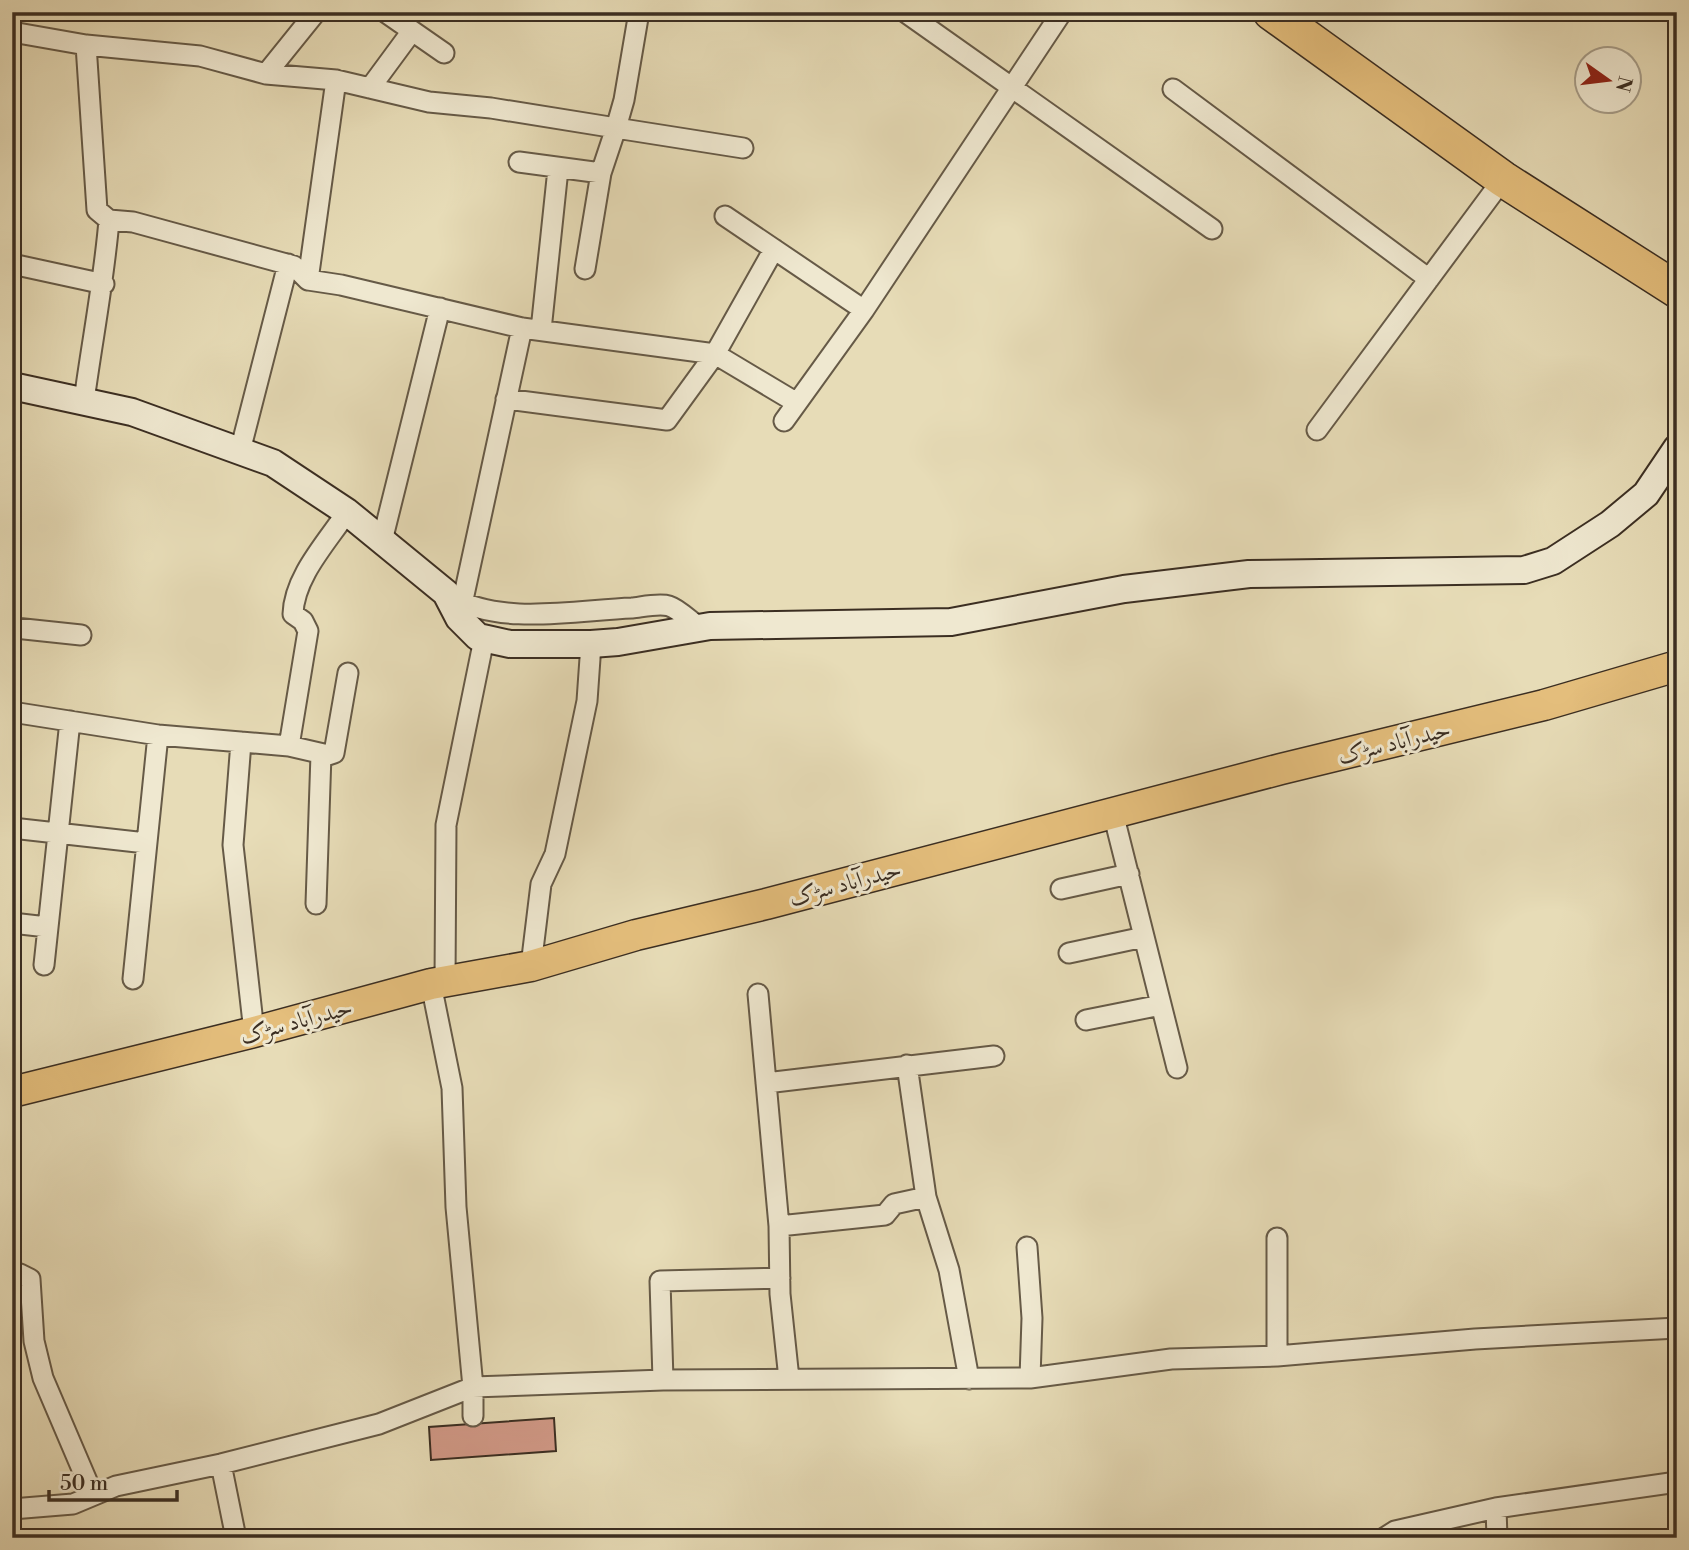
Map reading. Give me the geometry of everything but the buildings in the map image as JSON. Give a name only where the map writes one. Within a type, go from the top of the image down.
[{"type":"highway","points":[[1271,12],[1503,179],[1677,290]]},
{"type":"main road","name":"حیدرآباد سڑک","points":[[12,1092],[254,1032],[438,982],[531,966],[636,935],[1545,705],[1677,666]]},
{"type":"street","points":[[266,74],[316,12]]},
{"type":"street","points":[[385,12],[444,53]]},
{"type":"street","points":[[584,269],[601,173],[624,100],[639,12]]},
{"type":"street","points":[[905,12],[1212,229]]},
{"type":"street","points":[[784,421],[864,310],[1062,12]]},
{"type":"street","points":[[370,88],[411,30]]},
{"type":"street","points":[[12,32],[86,45],[200,56],[266,74],[336,80],[429,102],[491,108],[743,149]]},
{"type":"street","points":[[86,45],[97,211],[109,220],[132,222],[288,264],[309,280],[531,329],[715,354],[797,403]]},
{"type":"street","points":[[309,280],[336,80]]},
{"type":"street","points":[[1173,89],[1429,279]]},
{"type":"street","points":[[519,162],[601,173]]},
{"type":"street","points":[[456,605],[506,399],[531,329],[558,169]]},
{"type":"street","points":[[1317,430],[1503,179]]},
{"type":"street","points":[[725,216],[864,310]]},
{"type":"street","points":[[83,401],[97,306],[103,284],[109,220]]},
{"type":"street","points":[[506,399],[667,420],[715,354],[774,249]]},
{"type":"street","points":[[12,264],[103,284]]},
{"type":"street","points":[[240,451],[288,264]]},
{"type":"street","points":[[382,541],[440,308]]},
{"type":"street","points":[[12,386],[132,412],[273,463],[347,512],[382,541],[456,605],[478,638],[510,644],[591,644],[700,628],[951,622],[1124,589],[1249,574],[1524,570],[1553,561],[1619,517],[1646,494],[1677,448]]},
{"type":"street","points":[[289,746],[308,631],[303,621],[293,614],[293,605],[302,579],[347,512]]},
{"type":"street","points":[[456,605],[558,614],[669,606],[700,628]]},
{"type":"street","points":[[12,623],[15,628],[81,635]]},
{"type":"street","points":[[473,1416],[473,1387],[456,1207],[452,1088],[438,982],[446,825],[484,639]]},
{"type":"street","points":[[531,966],[541,884],[555,854],[587,701],[591,644]]},
{"type":"street","points":[[12,712],[158,735],[289,746],[321,754],[334,753],[348,673]]},
{"type":"street","points":[[44,965],[70,721]]},
{"type":"street","points":[[133,979],[158,735]]},
{"type":"street","points":[[241,742],[233,845],[254,1032]]},
{"type":"street","points":[[316,904],[321,754]]},
{"type":"street","points":[[1113,813],[1177,1068]]},
{"type":"street","points":[[12,828],[146,843]]},
{"type":"street","points":[[1061,889],[1129,874]]},
{"type":"street","points":[[12,923],[47,927]]},
{"type":"street","points":[[1069,953],[1144,937]]},
{"type":"street","points":[[758,994],[779,1226],[780,1278],[789,1380]]},
{"type":"street","points":[[1086,1020],[1161,1005]]},
{"type":"street","points":[[766,1083],[994,1056]]},
{"type":"street","points":[[907,1065],[926,1197],[949,1270],[969,1379]]},
{"type":"street","points":[[779,1226],[885,1216],[894,1204],[926,1197]]},
{"type":"street","points":[[1278,1238],[1278,1356]]},
{"type":"street","points":[[1027,1247],[1032,1318],[1030,1378]]},
{"type":"street","points":[[12,1275],[20,1274],[30,1279],[34,1341],[43,1378],[93,1495]]},
{"type":"street","points":[[663,1380],[660,1281],[780,1278]]},
{"type":"street","points":[[12,1509],[73,1504],[116,1486],[221,1464],[379,1424],[473,1387],[663,1380],[1030,1378],[1171,1359],[1278,1356],[1475,1339],[1677,1328]]},
{"type":"street","points":[[221,1464],[236,1538]]},
{"type":"street","points":[[1384,1538],[1395,1531],[1496,1508],[1677,1482]]},
{"type":"street","points":[[1496,1508],[1497,1538]]}]
